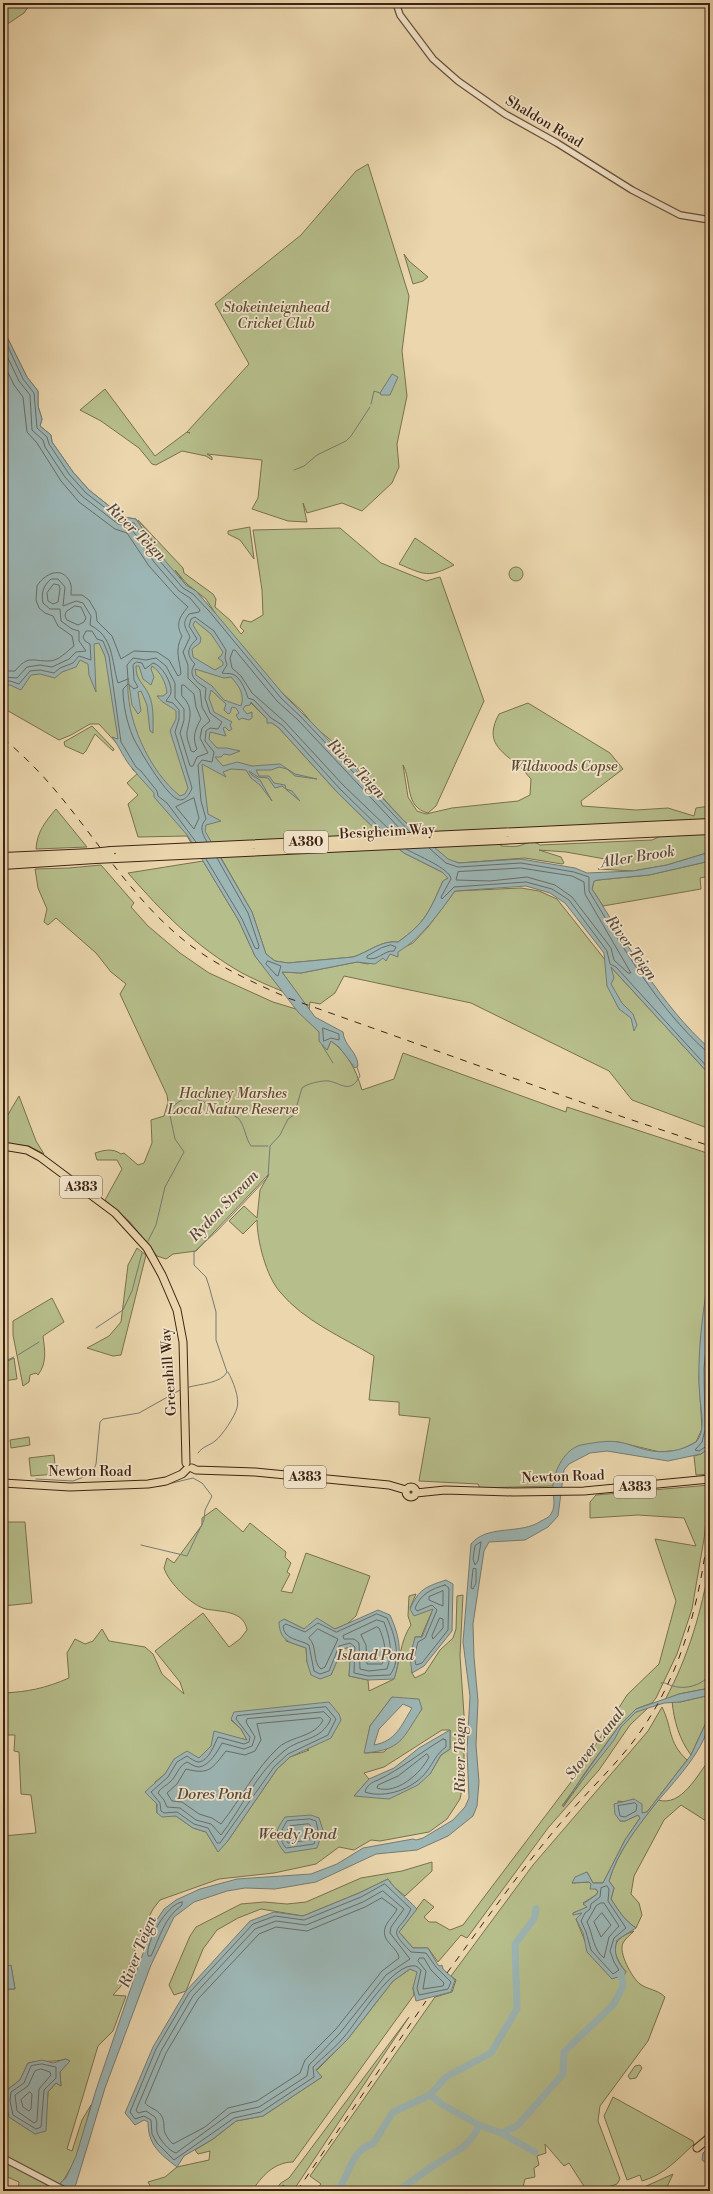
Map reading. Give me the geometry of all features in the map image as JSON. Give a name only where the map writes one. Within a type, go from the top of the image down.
[{"type":"highway","name":"Besigheim Way","points":[[17,859],[455,838],[710,823]]},
{"type":"highway","name":"Besigheim Way","points":[[455,838],[710,830]]},
{"type":"highway","name":"A380","points":[[3,857],[17,859]]},
{"type":"highway","name":"A380","points":[[3,864],[17,859]]},
{"type":"main road","name":"Greenhill Way","points":[[3,1146],[27,1150],[40,1158],[115,1212],[147,1248],[170,1292],[181,1330],[186,1441],[189,1465]]},
{"type":"main road","name":"Newton Road","points":[[3,1483],[70,1487],[142,1485],[161,1483],[176,1476],[189,1465],[199,1466],[203,1469],[255,1472],[389,1485],[406,1490],[411,1487],[416,1493],[445,1490],[549,1492],[707,1480]]},
{"type":"main road","points":[[698,2148],[710,2137]]},
{"type":"street","name":"Shaldon Road","points":[[396,3],[400,15],[433,59],[458,81],[505,114],[558,143],[632,190],[680,215],[710,220]]},
{"type":"street","points":[[3,2158],[66,2191]]},
{"type":"green space","points":[[3,3],[31,3],[24,13],[3,27]]},
{"type":"green space","name":"Stokeinteignhead Cricket Club","points":[[368,164],[409,296],[402,351],[407,396],[397,444],[399,467],[392,483],[362,511],[342,503],[307,513],[303,503],[307,522],[288,521],[252,509],[258,498],[262,460],[207,454],[212,457],[212,460],[206,456],[182,451],[156,465],[152,464],[139,448],[101,421],[80,410],[105,389],[155,456],[187,432],[249,364],[215,304],[301,235],[356,171]]},
{"type":"green space","points":[[404,254],[409,261],[428,277],[423,281],[413,284]]},
{"type":"green space","name":"Wildwoods Copse","points":[[3,329],[27,377],[38,391],[38,406],[42,419],[40,426],[51,435],[52,442],[73,472],[89,490],[123,517],[136,519],[156,548],[147,531],[138,520],[183,568],[184,573],[213,594],[216,599],[215,607],[231,621],[241,634],[244,631],[240,627],[243,620],[251,622],[263,615],[262,590],[253,530],[340,528],[381,563],[426,581],[440,577],[484,701],[436,806],[428,813],[420,810],[415,805],[410,793],[406,771],[403,765],[408,797],[417,811],[426,814],[452,808],[518,801],[530,795],[531,779],[496,745],[493,732],[499,714],[528,703],[610,753],[623,769],[581,801],[582,806],[636,810],[668,808],[694,816],[696,808],[710,806],[710,820],[500,843],[501,846],[516,846],[529,842],[534,842],[540,845],[652,840],[663,835],[710,833],[710,852],[667,865],[633,871],[598,869],[608,866],[605,859],[566,852],[539,850],[561,857],[564,863],[562,864],[525,858],[459,863],[448,860],[403,820],[362,775],[347,754],[315,727],[302,711],[281,692],[86,494],[36,428]],"holes":[[[175,570],[195,591],[186,585]],[[196,591],[206,599],[215,613]]]},
{"type":"green space","points":[[3,463],[228,647],[250,702],[267,719],[279,728],[337,792],[379,833],[404,853],[442,872],[448,878],[443,881],[426,916],[407,935],[398,942],[386,943],[353,957],[288,963],[275,961],[266,954],[252,912],[216,849],[196,851],[187,836],[138,837],[128,804],[138,795],[127,783],[138,773],[133,770],[121,748],[99,724],[90,724],[59,740],[3,708]]},
{"type":"green space","points":[[250,527],[254,559],[240,540],[228,534],[228,531]]},
{"type":"green space","points":[[415,538],[454,565],[438,572],[426,574],[399,564]]},
{"type":"green space","points":[[516,567],[521,569],[523,574],[521,579],[516,581],[511,579],[509,574],[511,569]]},
{"type":"green space","points":[[92,726],[114,749],[113,751],[95,734],[83,754],[65,746],[64,742]]},
{"type":"green space","points":[[56,809],[87,847],[36,849],[38,837],[42,828]]},
{"type":"green space","points":[[203,861],[239,921],[255,956],[284,992],[242,973],[210,952],[180,928],[128,873]]},
{"type":"green space","points":[[710,861],[710,876],[700,878],[701,889],[603,906],[592,889],[594,881],[598,880],[649,875]]},
{"type":"green space","name":"Hackney Marshes Local Nature Reserve","points":[[101,865],[134,903],[131,907],[148,926],[180,953],[209,973],[273,1002],[296,1009],[319,1032],[327,1050],[331,1041],[347,1057],[351,1062],[362,1090],[394,1079],[403,1053],[566,1112],[567,1107],[710,1154],[710,1270],[701,1340],[699,1378],[702,1429],[696,1442],[680,1450],[660,1452],[618,1442],[608,1442],[559,1466],[553,1486],[480,1488],[478,1484],[419,1481],[430,1418],[399,1415],[399,1402],[369,1400],[374,1356],[300,1312],[280,1292],[270,1277],[263,1258],[257,1228],[257,1220],[243,1234],[229,1221],[244,1206],[257,1218],[260,1190],[269,1174],[196,1251],[173,1254],[166,1259],[157,1256],[130,1222],[105,1200],[122,1169],[117,1160],[97,1160],[95,1153],[105,1150],[112,1150],[121,1154],[124,1153],[138,1165],[144,1163],[152,1143],[151,1120],[164,1116],[168,1102],[167,1095],[120,994],[126,984],[111,972],[96,953],[56,918],[48,925],[44,922],[47,909],[38,888],[35,869]]},
{"type":"green space","points":[[521,888],[539,891],[557,899],[610,966],[710,1075],[710,1129],[632,1100],[609,1071],[471,1003],[344,976],[335,993],[320,1004],[310,1002],[309,1010],[282,972],[301,973],[357,962],[368,964],[413,943],[428,927],[455,891]]},
{"type":"green space","points":[[19,1096],[36,1141],[44,1154],[29,1146],[3,1143],[3,1123]]},
{"type":"green space","points":[[137,1248],[146,1255],[121,1355],[113,1356],[87,1348],[109,1336],[121,1322],[128,1265]]},
{"type":"green space","points":[[52,1298],[64,1322],[43,1336],[45,1352],[43,1366],[38,1375],[36,1373],[30,1375],[29,1382],[23,1386],[13,1335],[13,1321]]},
{"type":"green space","points":[[14,1358],[17,1379],[4,1381],[3,1363]]},
{"type":"green space","points":[[29,1437],[30,1445],[11,1448],[10,1440]]},
{"type":"green space","points":[[710,1447],[710,1474],[696,1475],[694,1456],[701,1454]]},
{"type":"green space","points":[[54,1455],[56,1474],[31,1476],[29,1458]]},
{"type":"green space","points":[[710,1485],[704,1539],[692,1609],[677,1654],[656,1698],[652,1703],[636,1709],[619,1726],[584,1774],[563,1807],[621,1727],[636,1712],[650,1706],[630,1725],[599,1770],[548,1828],[467,1938],[461,1935],[438,1962],[428,1948],[413,1948],[399,1932],[424,1899],[434,1907],[424,1917],[429,1922],[436,1922],[450,1930],[463,1925],[577,1774],[627,1695],[659,1664],[676,1601],[655,1539],[696,1546],[684,1518],[638,1515],[590,1518],[590,1502],[596,1495]]},
{"type":"green space","points":[[216,1508],[243,1532],[250,1523],[286,1552],[285,1557],[291,1563],[287,1572],[290,1574],[281,1591],[292,1593],[306,1553],[370,1576],[356,1616],[347,1624],[335,1629],[304,1629],[284,1619],[286,1641],[306,1648],[307,1662],[331,1675],[342,1649],[351,1647],[349,1676],[368,1680],[369,1691],[394,1679],[402,1644],[411,1625],[408,1616],[409,1596],[416,1594],[410,1608],[433,1609],[421,1637],[415,1637],[412,1673],[415,1678],[425,1673],[440,1650],[453,1638],[456,1629],[457,1596],[463,1595],[460,1656],[464,1715],[464,1779],[460,1799],[447,1819],[429,1832],[380,1841],[371,1840],[354,1850],[339,1847],[316,1864],[274,1873],[219,1879],[160,1900],[153,1909],[144,1927],[121,1986],[113,1995],[126,1996],[113,2031],[98,2046],[67,2149],[72,2151],[82,2120],[91,2105],[75,2161],[59,2191],[18,2191],[19,2182],[3,2175],[3,1989],[15,1989],[11,1966],[3,1967],[3,1836],[36,1833],[31,1795],[21,1794],[19,1752],[14,1751],[15,1735],[3,1735],[3,1693],[37,1689],[69,1678],[67,1653],[75,1639],[85,1644],[93,1641],[102,1629],[109,1641],[145,1647],[153,1654],[162,1674],[184,1694],[180,1682],[155,1651],[203,1613],[229,1647],[240,1639],[247,1630],[245,1623],[236,1615],[206,1609],[194,1603],[181,1593],[166,1574],[164,1568],[167,1558],[174,1563],[202,1525],[202,1518]],"holes":[[[392,1697],[422,1709],[384,1752],[365,1753],[370,1726]],[[231,1720],[309,1750],[290,1757],[277,1769],[227,1842],[218,1851],[206,1832],[193,1828],[176,1816],[157,1813],[155,1782],[165,1774],[175,1759],[199,1758],[215,1744],[233,1739],[247,1740],[241,1729]],[[442,1730],[450,1730],[450,1749],[441,1755],[430,1774],[355,1795],[369,1779],[364,1773],[384,1767]],[[66,2059],[69,2061],[60,2072],[61,2086],[56,2083],[48,2092],[45,2131],[29,2130],[9,2117],[7,2090],[20,2080],[28,2063]]]},
{"type":"green space","points":[[3,1522],[25,1522],[32,1603],[3,1606]]},
{"type":"green space","points":[[710,1563],[710,1688],[679,1694],[665,1700],[681,1667],[693,1633],[703,1599]]},
{"type":"green space","points":[[710,1695],[710,1714],[691,1755],[683,1743],[678,1730],[672,1701],[680,1702]]},
{"type":"green space","points":[[662,1707],[673,1741],[687,1760],[647,1812],[642,1813],[634,1799],[625,1802],[618,1801],[620,1821],[625,1821],[638,1815],[640,1818],[625,1840],[603,1883],[593,1883],[587,1872],[572,1883],[589,1882],[598,1892],[596,1895],[583,1903],[588,1907],[573,1913],[583,1913],[576,1919],[585,1941],[626,1972],[618,1959],[615,1948],[616,1943],[620,1939],[634,1931],[625,1940],[622,1947],[622,1952],[627,1965],[633,1976],[640,1984],[659,1992],[665,1997],[648,2041],[600,2106],[598,2121],[620,2179],[617,2184],[596,2191],[587,2191],[569,2163],[564,2166],[545,2144],[546,2153],[537,2156],[539,2165],[534,2168],[535,2177],[525,2179],[522,2191],[315,2191],[321,2184],[310,2176],[435,1997],[452,1992],[456,1980],[451,1976],[533,1865],[648,1731]]},
{"type":"green space","points":[[710,1759],[710,1815],[706,1821],[681,1805],[664,1820],[634,1876],[631,1894],[639,1903],[642,1915],[636,1928],[625,1919],[611,1899],[614,1888],[609,1881],[613,1870],[623,1848],[658,1800],[667,1801],[682,1794],[694,1781]]},
{"type":"green space","points":[[432,1862],[432,1871],[405,1896],[394,1887],[388,1879],[359,1893],[303,1916],[261,1909],[238,1918],[217,1930],[203,1949],[186,1991],[174,1995],[169,1985],[190,1936],[196,1927],[241,1904],[264,1902],[287,1904],[306,1902],[361,1878],[402,1871]]},
{"type":"green space","points":[[410,1969],[418,1972],[413,1988],[414,1995],[293,2162],[274,2167],[264,2176],[252,2191],[153,2191],[148,2182],[165,2177],[177,2167],[209,2160],[210,2151],[198,2154],[195,2150],[213,2139],[236,2121],[263,2116],[322,2077],[316,2071],[347,2040],[393,1981]]},
{"type":"green space","points":[[409,2017],[293,2191],[283,2185],[279,2191],[274,2191],[281,2183],[289,2178]]},
{"type":"green space","points":[[640,2065],[642,2068],[636,2078],[630,2079],[628,2076],[635,2066]]},
{"type":"green space","points":[[613,2097],[693,2141],[694,2144],[676,2161],[657,2175],[642,2181],[640,2175],[627,2180],[604,2116]]},
{"type":"green space","points":[[673,2174],[665,2191],[651,2191],[642,2188]]},
{"type":"water","points":[[3,329],[27,377],[38,391],[38,406],[42,419],[40,426],[51,435],[52,442],[73,472],[89,490],[123,517],[136,519],[161,556],[186,585],[196,591],[284,695],[403,820],[448,859],[459,863],[521,859],[575,868],[587,873],[633,871],[667,865],[710,852],[710,861],[649,875],[598,880],[594,881],[592,889],[660,993],[692,1032],[710,1049],[710,1075],[611,967],[614,978],[611,984],[622,1003],[633,1014],[637,1025],[634,1031],[631,1018],[619,1009],[607,986],[604,953],[565,903],[550,893],[526,886],[455,891],[423,932],[398,952],[398,957],[390,954],[386,961],[383,958],[375,964],[357,962],[301,973],[282,972],[315,1017],[343,1032],[346,1041],[356,1057],[358,1066],[355,1068],[339,1047],[331,1041],[327,1050],[319,1041],[319,1032],[298,1012],[255,956],[239,921],[188,836],[154,797],[154,793],[130,765],[112,737],[118,739],[105,656],[99,643],[94,644],[96,692],[89,675],[88,664],[80,660],[76,667],[62,672],[55,678],[40,674],[31,675],[21,690],[10,685],[3,686]],"holes":[[[195,621],[211,634],[223,652],[218,658],[223,662],[223,665],[215,670],[193,657],[192,649],[200,643],[201,638],[193,625]],[[136,666],[139,666],[143,679],[151,685],[154,677],[151,669],[152,666],[155,668],[166,685],[167,693],[163,696],[157,696],[176,711],[176,719],[170,731],[188,788],[185,794],[180,796],[158,773],[141,743],[135,726],[130,710],[128,678],[132,705],[138,714],[141,711],[138,692],[141,691],[147,705],[150,731],[153,733],[151,699],[136,671]],[[195,669],[224,678],[231,677],[242,694],[241,706],[224,700],[212,686],[196,675]],[[211,690],[226,704],[224,710],[228,714],[230,713],[232,707],[236,708],[239,713],[236,715],[239,720],[242,718],[249,720],[252,718],[252,712],[247,714],[243,709],[245,706],[250,705],[251,702],[267,719],[267,723],[272,723],[279,728],[337,792],[379,833],[404,853],[442,872],[448,878],[443,881],[426,916],[407,935],[398,942],[386,943],[353,957],[288,963],[275,961],[266,954],[252,912],[205,831],[206,825],[221,821],[208,814],[202,764],[226,777],[223,772],[231,769],[246,770],[251,778],[260,785],[272,801],[260,780],[249,771],[258,777],[268,778],[275,788],[282,786],[300,801],[292,791],[286,789],[285,785],[274,783],[269,776],[259,776],[256,770],[271,770],[279,767],[287,769],[295,776],[317,779],[295,774],[280,764],[252,766],[237,762],[223,766],[215,757],[221,757],[224,754],[230,755],[240,751],[227,748],[217,748],[209,739],[210,732],[226,736],[223,728],[225,727],[229,731],[232,729],[230,725],[232,722],[214,712],[209,698]]]},
{"type":"water","points":[[392,374],[398,377],[390,395],[381,395],[380,393]]},
{"type":"water","name":"River Teign","points":[[710,1270],[710,1447],[701,1454],[668,1461],[607,1451],[590,1453],[569,1464],[564,1470],[558,1516],[548,1527],[525,1540],[489,1542],[484,1551],[473,1624],[478,1701],[476,1745],[479,1782],[477,1806],[473,1816],[448,1836],[417,1850],[376,1854],[316,1882],[275,1889],[245,1888],[227,1891],[194,1902],[174,1917],[151,1965],[105,2088],[76,2184],[71,2191],[59,2191],[61,2182],[66,2178],[76,2156],[96,2090],[139,1964],[154,1924],[164,1909],[176,1900],[200,1889],[237,1879],[311,1874],[337,1864],[363,1848],[423,1838],[453,1820],[465,1807],[469,1798],[467,1750],[470,1696],[463,1642],[471,1544],[486,1534],[524,1528],[549,1516],[554,1507],[553,1485],[556,1473],[562,1460],[575,1447],[614,1441],[647,1450],[666,1452],[685,1448],[696,1442],[699,1438],[702,1427],[699,1367],[703,1317]]},
{"type":"water","points":[[446,1580],[453,1584],[452,1631],[424,1666],[412,1673],[410,1657],[415,1637],[422,1637],[433,1609],[414,1616],[410,1609],[416,1597],[420,1593],[428,1587]]},
{"type":"water","name":"Island Pond","points":[[378,1610],[390,1615],[398,1639],[399,1654],[394,1679],[368,1680],[349,1676],[351,1647],[342,1649],[331,1675],[320,1679],[311,1675],[307,1662],[306,1648],[287,1640],[281,1634],[279,1622],[284,1619],[304,1629],[317,1618],[335,1629]]},
{"type":"water","points":[[710,1688],[710,1695],[680,1702],[664,1703],[636,1712],[621,1727],[614,1740],[562,1806],[619,1726],[636,1709],[679,1694]]},
{"type":"water","points":[[392,1697],[419,1699],[422,1709],[405,1735],[394,1746],[364,1753],[370,1726]],"holes":[[[403,1704],[412,1708],[401,1727],[393,1736],[388,1740],[374,1745],[379,1729]]]},
{"type":"water","name":"Dores Pond","points":[[329,1702],[339,1714],[341,1720],[331,1738],[290,1757],[277,1769],[227,1842],[218,1852],[206,1832],[193,1828],[176,1816],[162,1817],[157,1813],[157,1804],[145,1792],[165,1774],[174,1759],[187,1751],[199,1758],[211,1746],[214,1731],[247,1740],[241,1729],[231,1719],[234,1712]]},
{"type":"water","points":[[710,1714],[704,1739],[697,1752],[633,1833],[612,1871],[609,1881],[614,1888],[611,1899],[625,1919],[636,1928],[617,1940],[615,1949],[617,1957],[626,1972],[624,1975],[612,1979],[587,1952],[583,1933],[576,1919],[582,1913],[573,1915],[573,1913],[587,1907],[583,1904],[598,1892],[596,1889],[590,1889],[591,1884],[589,1882],[572,1883],[575,1877],[587,1872],[593,1883],[603,1883],[625,1840],[640,1818],[638,1815],[625,1821],[620,1821],[615,1814],[614,1804],[634,1799],[642,1804],[642,1813],[647,1812],[691,1755]]},
{"type":"water","points":[[450,1730],[450,1749],[441,1755],[430,1774],[418,1785],[389,1799],[354,1796],[369,1779],[394,1768],[419,1748]]},
{"type":"water","name":"Weedy Pond","points":[[311,1815],[319,1818],[323,1830],[317,1848],[285,1853],[278,1843],[276,1835],[285,1817]]},
{"type":"water","points":[[388,1879],[394,1887],[417,1909],[399,1932],[413,1948],[428,1948],[438,1965],[442,1965],[443,1969],[455,1980],[451,1992],[416,2001],[413,1988],[417,1972],[410,1969],[393,1981],[347,2040],[316,2070],[322,2077],[263,2116],[236,2121],[213,2139],[184,2156],[177,2167],[165,2158],[156,2148],[150,2137],[148,2122],[144,2120],[135,2125],[125,2113],[153,2047],[186,1991],[250,1921],[274,1912],[303,1916],[359,1893]]},
{"type":"water","points":[[11,1965],[15,1989],[3,1989],[3,1967]]},
{"type":"water","points":[[66,2059],[70,2061],[60,2072],[61,2086],[56,2083],[48,2092],[46,2131],[35,2134],[9,2117],[6,2101],[7,2090],[20,2080],[28,2063],[42,2060],[53,2063]]},
{"type":"water","points":[[710,2146],[710,2166],[702,2160],[703,2153]]},
{"type":"waterway","points":[[371,404],[374,391],[380,393]]},
{"type":"waterway","points":[[294,470],[304,466],[317,455],[346,441],[351,436],[370,407]]},
{"type":"waterway","points":[[322,1045],[333,1063]]},
{"type":"waterway","name":"Rydon Stream","points":[[189,1387],[216,1381],[227,1372],[216,1340],[216,1312],[209,1286],[206,1277],[194,1265],[194,1252],[218,1230],[268,1177],[270,1146],[280,1135],[288,1119],[294,1115],[302,1088],[310,1084],[326,1081],[346,1086],[353,1085],[360,1076],[357,1067]]},
{"type":"waterway","points":[[148,1241],[156,1225],[165,1187],[184,1152],[175,1139],[169,1111],[176,1104],[188,1098],[194,1099],[234,1116],[238,1118],[244,1128],[251,1146],[268,1146]]},
{"type":"waterway","points":[[96,1328],[123,1310],[132,1291],[142,1253]]},
{"type":"waterway","points":[[18,1355],[39,1342]]},
{"type":"waterway","points":[[3,1362],[14,1357]]},
{"type":"waterway","points":[[198,1453],[213,1443],[221,1435],[236,1412],[238,1399],[228,1372]]},
{"type":"waterway","name":"Rydon Stream","points":[[36,1479],[73,1481],[92,1474],[96,1464],[100,1422],[103,1419],[139,1413],[180,1390]]},
{"type":"waterway","points":[[141,1545],[187,1556],[204,1520],[205,1510],[212,1496],[202,1483],[193,1478],[160,1486]]},
{"type":"waterway","points":[[661,1683],[671,1686],[689,1687],[699,1684],[710,1674]]},
{"type":"waterway","points":[[709,1811],[710,1807]]},
{"type":"waterway","points":[[337,2191],[355,2157],[360,2151],[373,2144],[393,2112],[430,2095],[446,2077],[491,2053],[517,2009],[515,1944],[534,1919],[536,1909]]},
{"type":"waterway","points":[[479,2125],[501,2133],[517,2126],[563,2074],[564,2052],[614,2004],[623,1986],[621,1975]]},
{"type":"waterway","points":[[398,2191],[467,2143],[472,2138],[479,2125],[443,2105],[430,2095]]},
{"type":"waterway","points":[[501,2133],[535,2152]]},
{"type":"railway","points":[[3,738],[54,788],[117,870],[163,922],[192,947],[218,964],[288,998],[623,1117],[710,1146]]},
{"type":"railway","points":[[447,1973],[533,1856],[572,1809],[624,1753],[650,1718],[665,1691],[687,1634],[702,1575],[710,1514]]},
{"type":"railway","points":[[297,2191],[426,2001]]},
{"type":"water label","name":"Aller Brook","points":[[638,857]]},
{"type":"water label","name":"Stover Canal","points":[[595,1744]]}]
